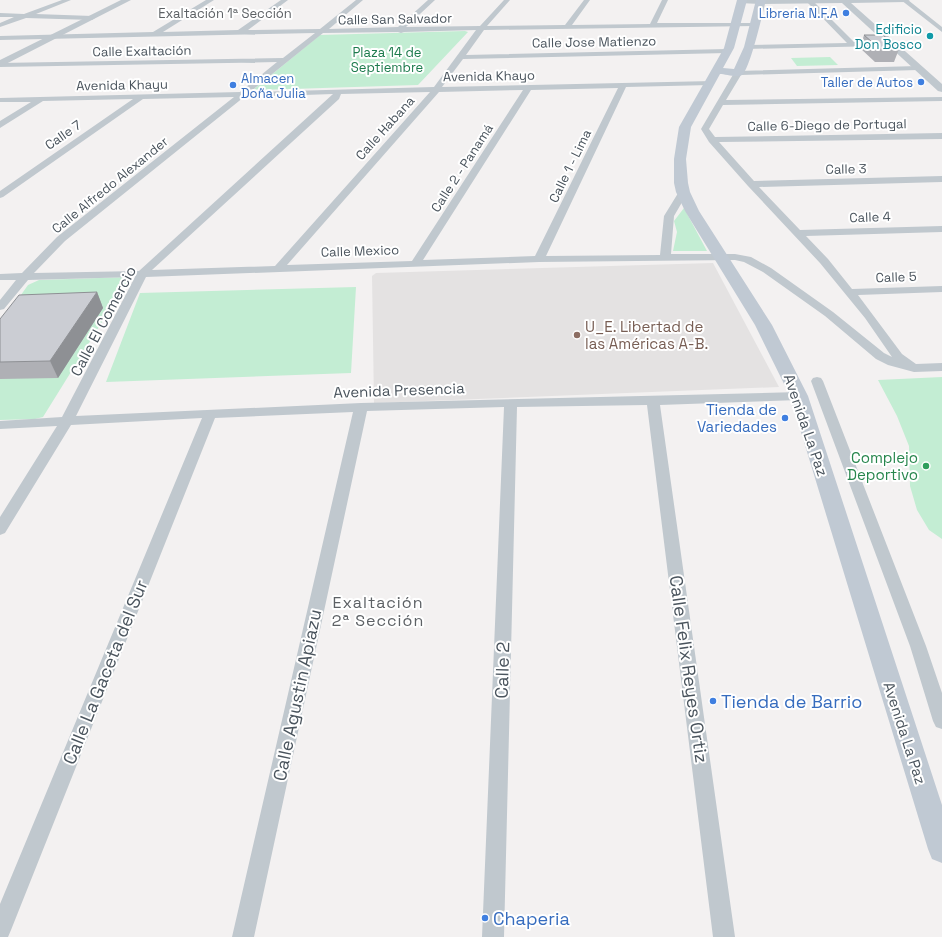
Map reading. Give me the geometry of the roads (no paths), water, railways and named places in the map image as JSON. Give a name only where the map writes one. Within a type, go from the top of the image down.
[{"type":"main road","name":"Avenida La Paz","points":[[742,0],[727,51],[685,127],[680,159],[683,192],[692,211],[761,322],[792,378],[799,396],[942,849]]},
{"type":"main road","points":[[717,70],[738,73],[749,47],[760,1]]},
{"type":"street","points":[[0,24],[68,0]]},
{"type":"street","points":[[0,56],[111,0]]},
{"type":"street","points":[[0,65],[127,0]]},
{"type":"street","points":[[155,34],[211,0]]},
{"type":"street","points":[[240,32],[285,0]]},
{"type":"street","name":"Calle Alfredo Alexander","points":[[0,307],[24,277],[62,239],[245,94],[360,0]]},
{"type":"street","points":[[401,31],[401,28],[432,0]]},
{"type":"street","name":"Calle Habana","points":[[278,269],[437,89],[481,29],[507,0]]},
{"type":"street","points":[[567,27],[587,0]]},
{"type":"street","points":[[652,26],[665,0]]},
{"type":"street","points":[[742,0],[905,0],[942,30]]},
{"type":"street","points":[[811,1],[853,45]]},
{"type":"street","points":[[844,1],[942,89]]},
{"type":"street","points":[[0,15],[92,18]]},
{"type":"street","name":"Calle San Salvador","points":[[0,38],[240,32],[401,31],[754,24]]},
{"type":"street","points":[[749,47],[892,44]]},
{"type":"street","name":"Calle Jose Matienzo","points":[[461,57],[727,51]]},
{"type":"street","name":"Calle Exaltación","points":[[0,65],[285,60]]},
{"type":"street","points":[[914,368],[898,357],[850,292],[824,261],[751,184],[712,140],[705,129],[738,73],[918,68]]},
{"type":"street","name":"Avenida Khayo","points":[[245,94],[710,83]]},
{"type":"street","name":"Calle 1 - Lima","points":[[540,259],[623,85]]},
{"type":"street","name":"Calle 2 - Panamá","points":[[416,263],[529,87]]},
{"type":"street","name":"Calle El Comercio","points":[[0,529],[68,421],[142,274],[330,102],[339,91]]},
{"type":"street","name":"Avenida Khayu","points":[[0,100],[245,94]]},
{"type":"street","name":"Calle 7","points":[[0,195],[141,97]]},
{"type":"street","points":[[0,125],[41,99]]},
{"type":"street","points":[[721,103],[942,99]]},
{"type":"street","name":"Calle 6-Diego de Portugal","points":[[712,140],[942,136]]},
{"type":"street","name":"Calle 3","points":[[751,184],[942,180]]},
{"type":"street","points":[[665,258],[669,216],[683,192]]},
{"type":"street","name":"Calle 4","points":[[798,233],[942,229]]},
{"type":"street","name":"Calle Mexico","points":[[0,278],[540,259],[721,256],[747,259],[767,270],[829,314],[880,356],[892,362],[914,368],[942,367]]},
{"type":"street","name":"Calle 5","points":[[850,292],[942,289]]},
{"type":"street","points":[[817,381],[918,646],[942,720]]},
{"type":"street","name":"Avenida Presencia","points":[[0,425],[361,407],[511,403],[653,402],[799,396]]},
{"type":"street","name":"Calle Felix Reyes Ortiz","points":[[653,402],[724,937]]},
{"type":"street","name":"Calle 2","points":[[493,937],[511,403]]},
{"type":"street","name":"Calle Agustin Apiazu","points":[[244,937],[361,407]]},
{"type":"street","name":"Calle La Gaceta del Sur","points":[[0,930],[210,414]]},
{"type":"place","name":"Libreria N.F.A","points":[[846,13]]},
{"type":"place","name":"Edificio Don Bosco","points":[[930,36]]},
{"type":"place","name":"Taller de Autos","points":[[921,82]]},
{"type":"place","name":"Almacen Doña Julia","points":[[233,85]]},
{"type":"place","name":"U_E. Libertad de las Américas A-B.","points":[[577,335]]},
{"type":"place","name":"Tienda de Variedades","points":[[785,418]]},
{"type":"place","name":"Complejo Deportivo","points":[[926,466]]},
{"type":"place","name":"Tienda de Barrio","points":[[713,701]]},
{"type":"place","name":"Chaperia","points":[[485,918]]},
{"type":"district","name":"Exaltación 1ª Sección","points":[[225,13]]},
{"type":"district","name":"Exaltación 2ª Sección","points":[[378,611]]},
{"type":"park label","name":"Plaza 14 de Septiembre","points":[[387,60]]}]
